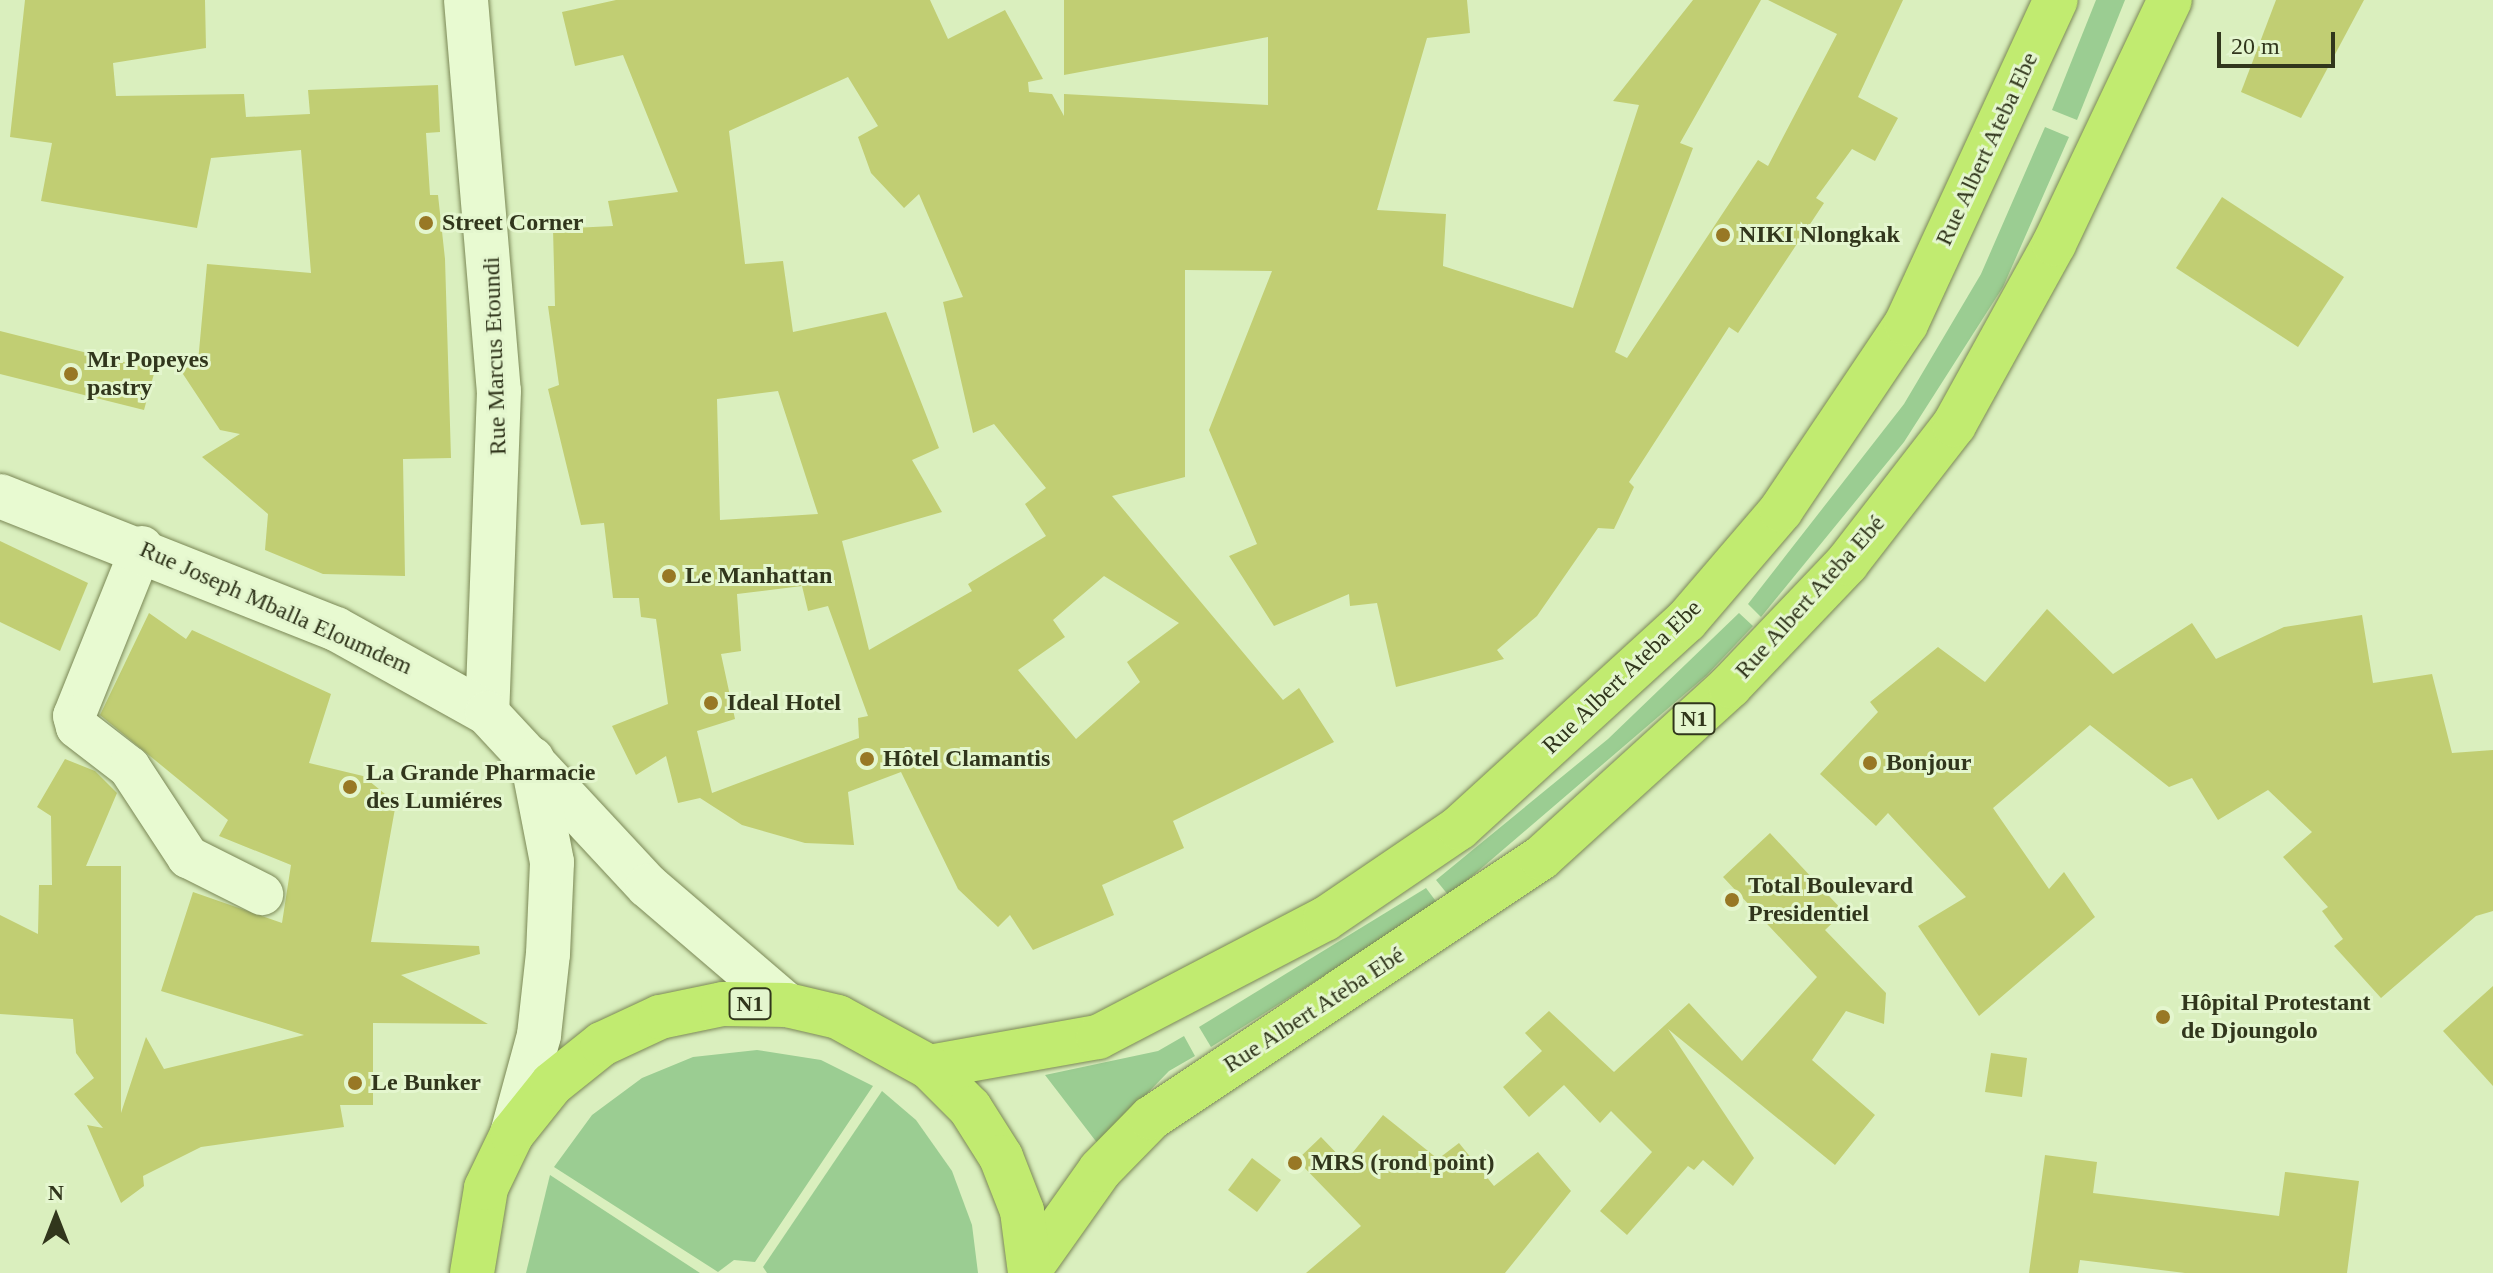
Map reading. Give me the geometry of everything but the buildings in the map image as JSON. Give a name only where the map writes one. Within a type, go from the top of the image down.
[{"type":"highway","name":"Rue Albert Ateba Ebe","points":[[929,1067],[1098,1037],[1325,919],[1459,828],[1686,621],[1781,510],[1906,324],[2056,0]]},
{"type":"highway","name":"Rue Albert Ateba Ebé","points":[[1030,1271],[1100,1170],[1151,1118],[1541,858],[1730,686],[1847,563],[1954,425],[2054,244],[2170,0]]},
{"type":"highway","name":"N1","points":[[472,1273],[486,1188],[512,1134],[562,1076],[602,1044],[660,1017],[723,1004],[787,1005],[886,1037],[929,1067],[970,1108],[1001,1157],[1022,1211],[1030,1271]]},
{"type":"main road","name":"Rue Marcus Etoundi","points":[[466,0],[499,391],[487,713]]},
{"type":"main road","name":"Rue Joseph Mballa Eloumdem","points":[[0,496],[142,547],[336,629],[487,713],[530,753],[648,886],[787,1005]]},
{"type":"main road","points":[[512,1134],[539,1035],[548,954],[552,862],[530,753]]},
{"type":"street","points":[[142,547],[74,716],[77,727],[129,767],[188,857],[262,894]]},
{"type":"green space","points":[[2096,0],[2125,0],[2077,120],[2052,110]]},
{"type":"green space","points":[[2045,127],[2069,137],[2003,287],[1904,442],[1761,617],[1748,604],[1904,404],[1981,274]]},
{"type":"green space","points":[[1739,613],[1753,626],[1707,675],[1449,896],[1436,880],[1608,739]]},
{"type":"green space","points":[[1426,888],[1438,904],[1211,1047],[1199,1027]]},
{"type":"green space","points":[[1184,1036],[1195,1056],[1169,1071],[1098,1144],[1045,1075],[1158,1051]]},
{"type":"green space","points":[[757,1050],[821,1060],[873,1086],[755,1262],[734,1260],[718,1272],[554,1167],[592,1115],[642,1078],[693,1057]]},
{"type":"green space","points":[[882,1091],[916,1120],[952,1171],[972,1225],[978,1273],[767,1273],[763,1267]]},
{"type":"green space","points":[[550,1175],[700,1273],[526,1273]]},
{"type":"place","name":"Street Corner","points":[[426,223]]},
{"type":"place","name":"NIKI Nlongkak","points":[[1723,235]]},
{"type":"place","name":"Mr Popeyes pastry","points":[[71,374]]},
{"type":"place","name":"Le Manhattan","points":[[669,576]]},
{"type":"place","name":"Ideal Hotel","points":[[711,703]]},
{"type":"place","name":"Hôtel Clamantis","points":[[867,759]]},
{"type":"place","name":"Bonjour","points":[[1870,763]]},
{"type":"place","name":"La Grande Pharmacie des Lumiéres","points":[[350,787]]},
{"type":"place","name":"Total Boulevard Presidentiel","points":[[1732,900]]},
{"type":"place","name":"Hôpital Protestant de Djoungolo","points":[[2163,1017]]},
{"type":"place","name":"Le Bunker","points":[[355,1083]]},
{"type":"place","name":"MRS (rond point)","points":[[1295,1163]]}]
